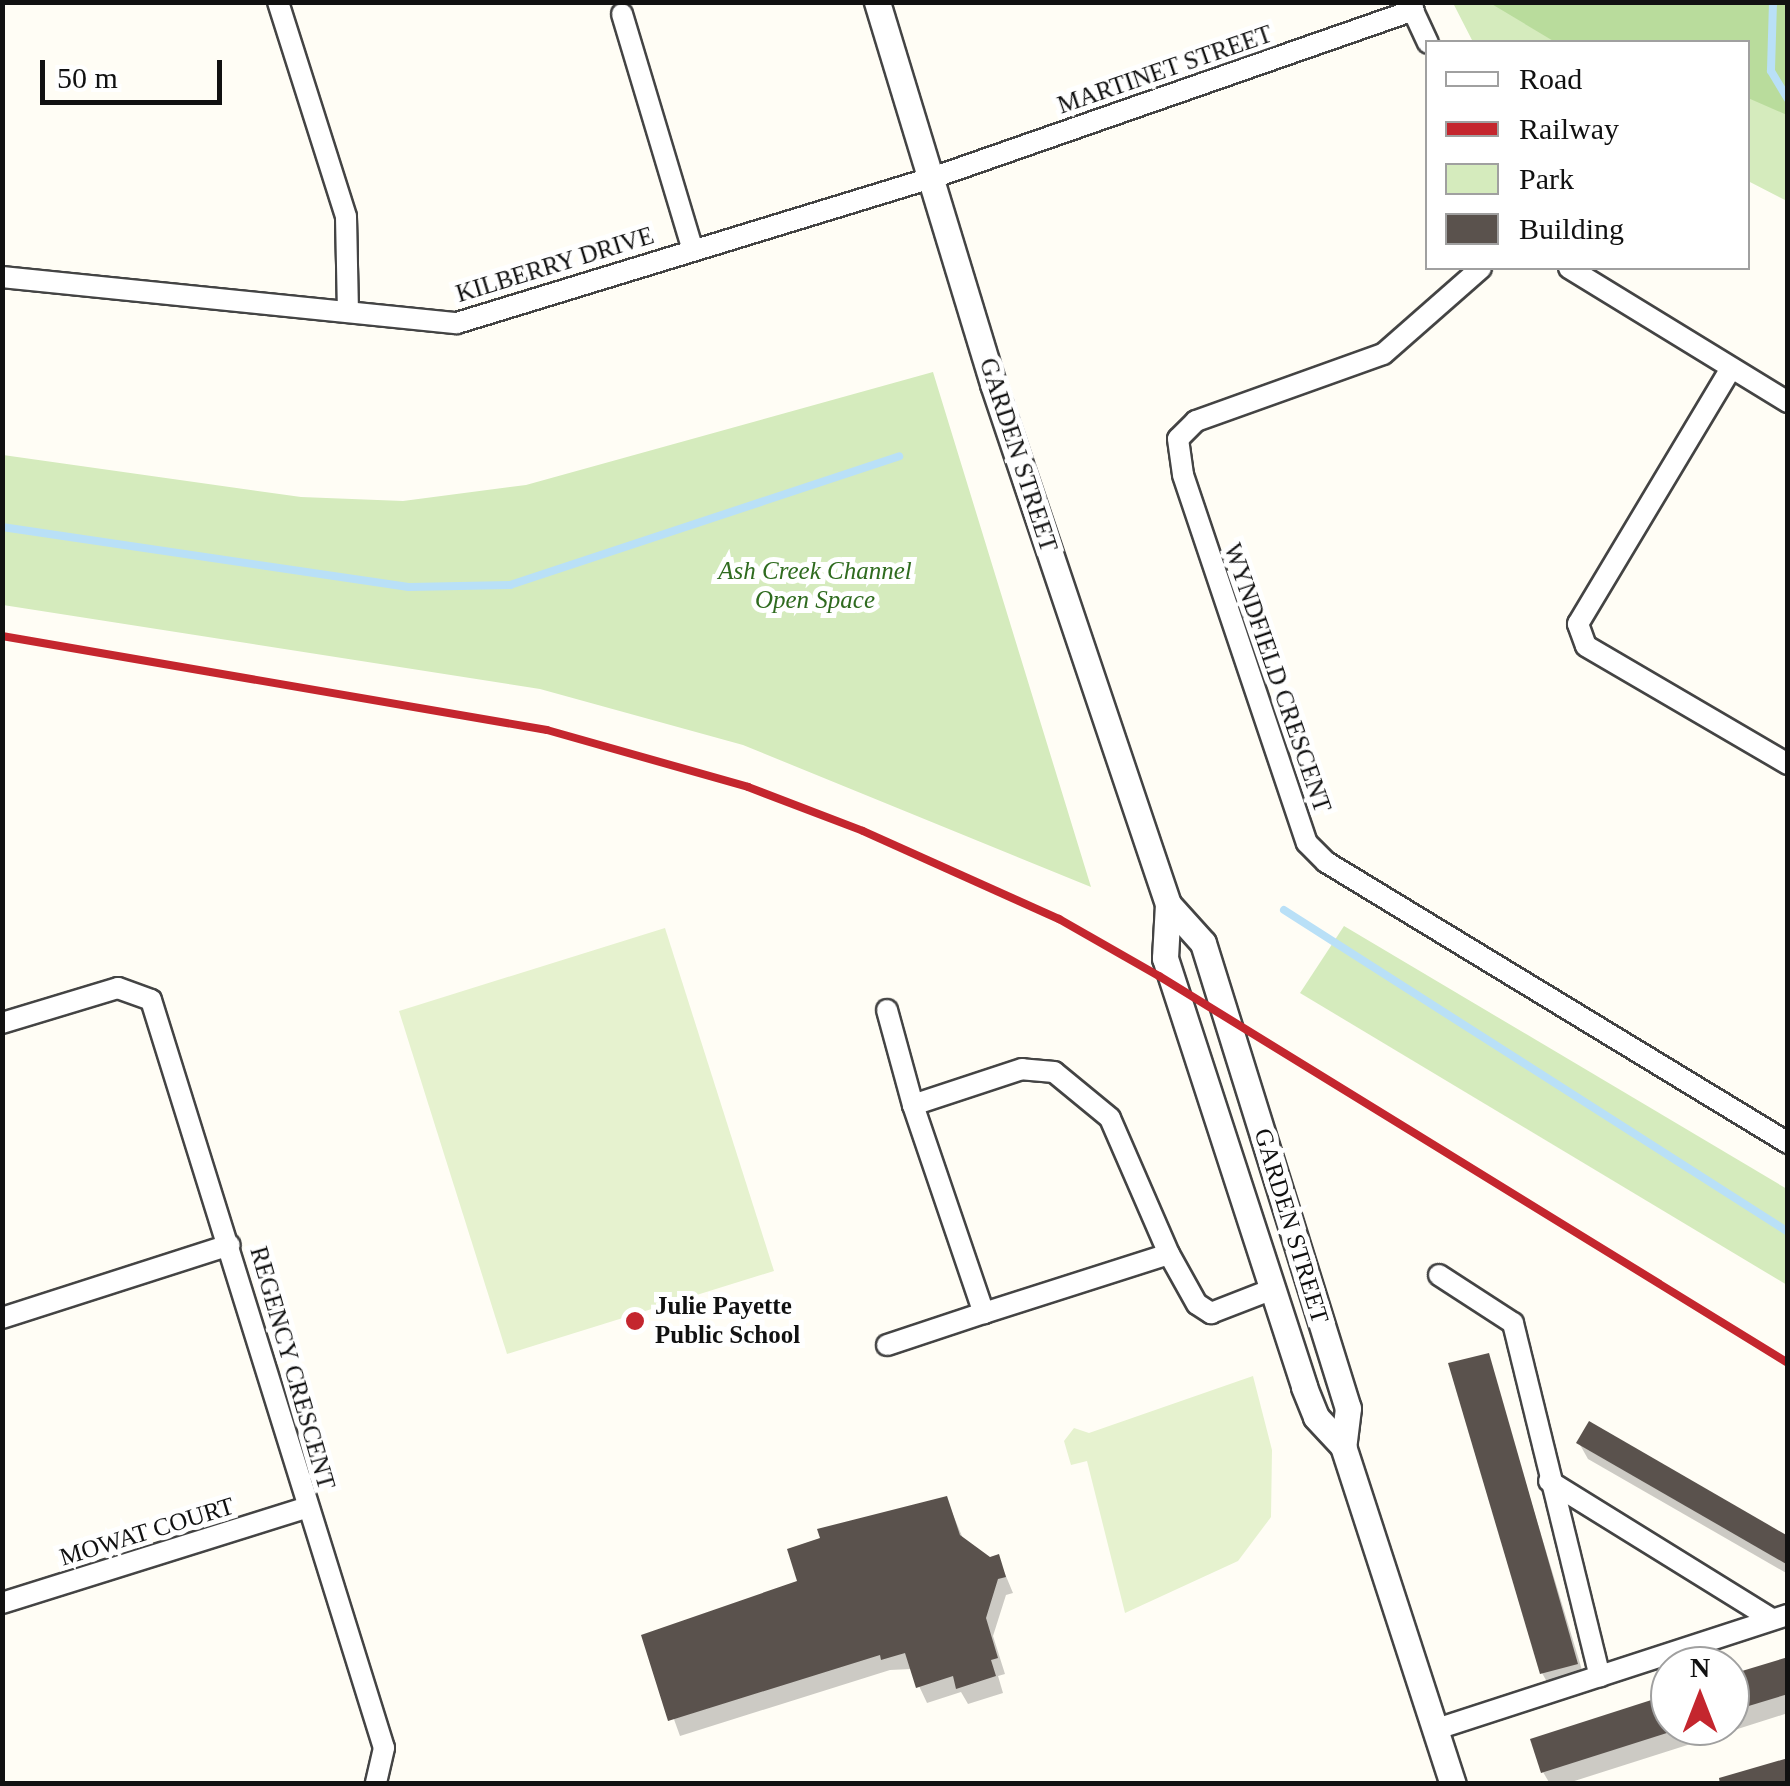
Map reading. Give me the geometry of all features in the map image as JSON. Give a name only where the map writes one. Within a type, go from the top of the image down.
[{"type":"street","points":[[278,2],[346,217],[348,312]]},
{"type":"street","name":"GARDEN STREET","points":[[877,2],[993,384],[1168,904],[1165,958],[1316,1418],[1343,1446]]},
{"type":"street","points":[[1412,6],[1427,40]]},
{"type":"street","name":"MARTINET STREET","points":[[932,178],[1412,6]]},
{"type":"street","points":[[622,14],[693,250]]},
{"type":"street","name":"KILBERRY DRIVE","points":[[2,276],[457,322],[932,178]]},
{"type":"street","name":"WYNDFIELD CRESCENT","points":[[1478,270],[1382,354],[1196,421],[1178,439],[1183,475],[1307,842],[1326,862],[1788,1142]]},
{"type":"street","points":[[1572,270],[1788,402]]},
{"type":"street","points":[[1730,370],[1578,624],[1586,646],[1788,764]]},
{"type":"street","name":"GARDEN STREET","points":[[1168,904],[1203,943],[1348,1408],[1343,1446],[1454,1784]]},
{"type":"street","name":"REGENCY CRESCENT","points":[[2,1023],[118,988],[151,1000],[230,1244],[306,1508],[384,1748],[376,1784]]},
{"type":"street","points":[[887,1010],[913,1104],[984,1313]]},
{"type":"street","points":[[913,1104],[1022,1069],[1054,1072],[1116,1128],[1169,1254],[1197,1304],[1211,1313],[1273,1289],[1295,1294],[1322,1325]]},
{"type":"street","points":[[2,1318],[230,1244]]},
{"type":"street","points":[[887,1345],[1169,1254]]},
{"type":"street","points":[[1439,1276],[1513,1324],[1600,1676]]},
{"type":"street","points":[[1549,1481],[1780,1617]]},
{"type":"street","name":"MOWAT COURT","points":[[2,1603],[306,1508]]},
{"type":"street","points":[[1434,1730],[1780,1617]]},
{"type":"green space","points":[[1453,3],[1787,3],[1787,201],[1750,182],[1750,40],[1472,40]]},
{"type":"green space","points":[[1490,3],[1787,3],[1787,115],[1750,99],[1750,40],[1552,40]]},
{"type":"green space","name":"Ash Creek Channel Open Space","points":[[933,372],[1091,887],[743,745],[540,689],[3,605],[3,455],[301,497],[403,501],[526,485]]},
{"type":"green space","points":[[1344,926],[1787,1189],[1787,1285],[1300,993]]},
{"type":"green space","points":[[665,928],[774,1271],[507,1354],[399,1011]]},
{"type":"green space","points":[[1253,1376],[1272,1450],[1271,1517],[1238,1561],[1125,1613],[1087,1461],[1071,1465],[1064,1441],[1074,1428],[1089,1433]]},
{"type":"building","points":[[1489,1353],[1578,1664],[1540,1674],[1448,1363]]},
{"type":"building","points":[[1589,1421],[1788,1536],[1788,1565],[1576,1443]]},
{"type":"building","points":[[947,1496],[960,1535],[990,1557],[999,1554],[1006,1577],[998,1579],[986,1618],[998,1658],[991,1660],[996,1676],[956,1689],[953,1676],[916,1688],[905,1653],[881,1660],[880,1655],[668,1721],[641,1635],[797,1581],[787,1549],[820,1538],[817,1529]]},
{"type":"building","points":[[1788,1657],[1788,1694],[1750,1706],[1750,1669]]},
{"type":"building","points":[[1650,1700],[1650,1738],[1541,1773],[1530,1739]]},
{"type":"building","points":[[1788,1758],[1788,1784],[1720,1784],[1719,1778]]},
{"type":"waterway","points":[[1773,2],[1771,71],[1788,99]]},
{"type":"waterway","points":[[2,527],[409,587],[510,585],[899,456]]},
{"type":"waterway","points":[[1284,910],[1788,1232]]},
{"type":"railway","points":[[2,636],[547,730],[748,787],[863,831],[1059,919],[1159,976],[1788,1363]]},
{"type":"place","name":"Julie Payette Public School","points":[[635,1321]]}]
